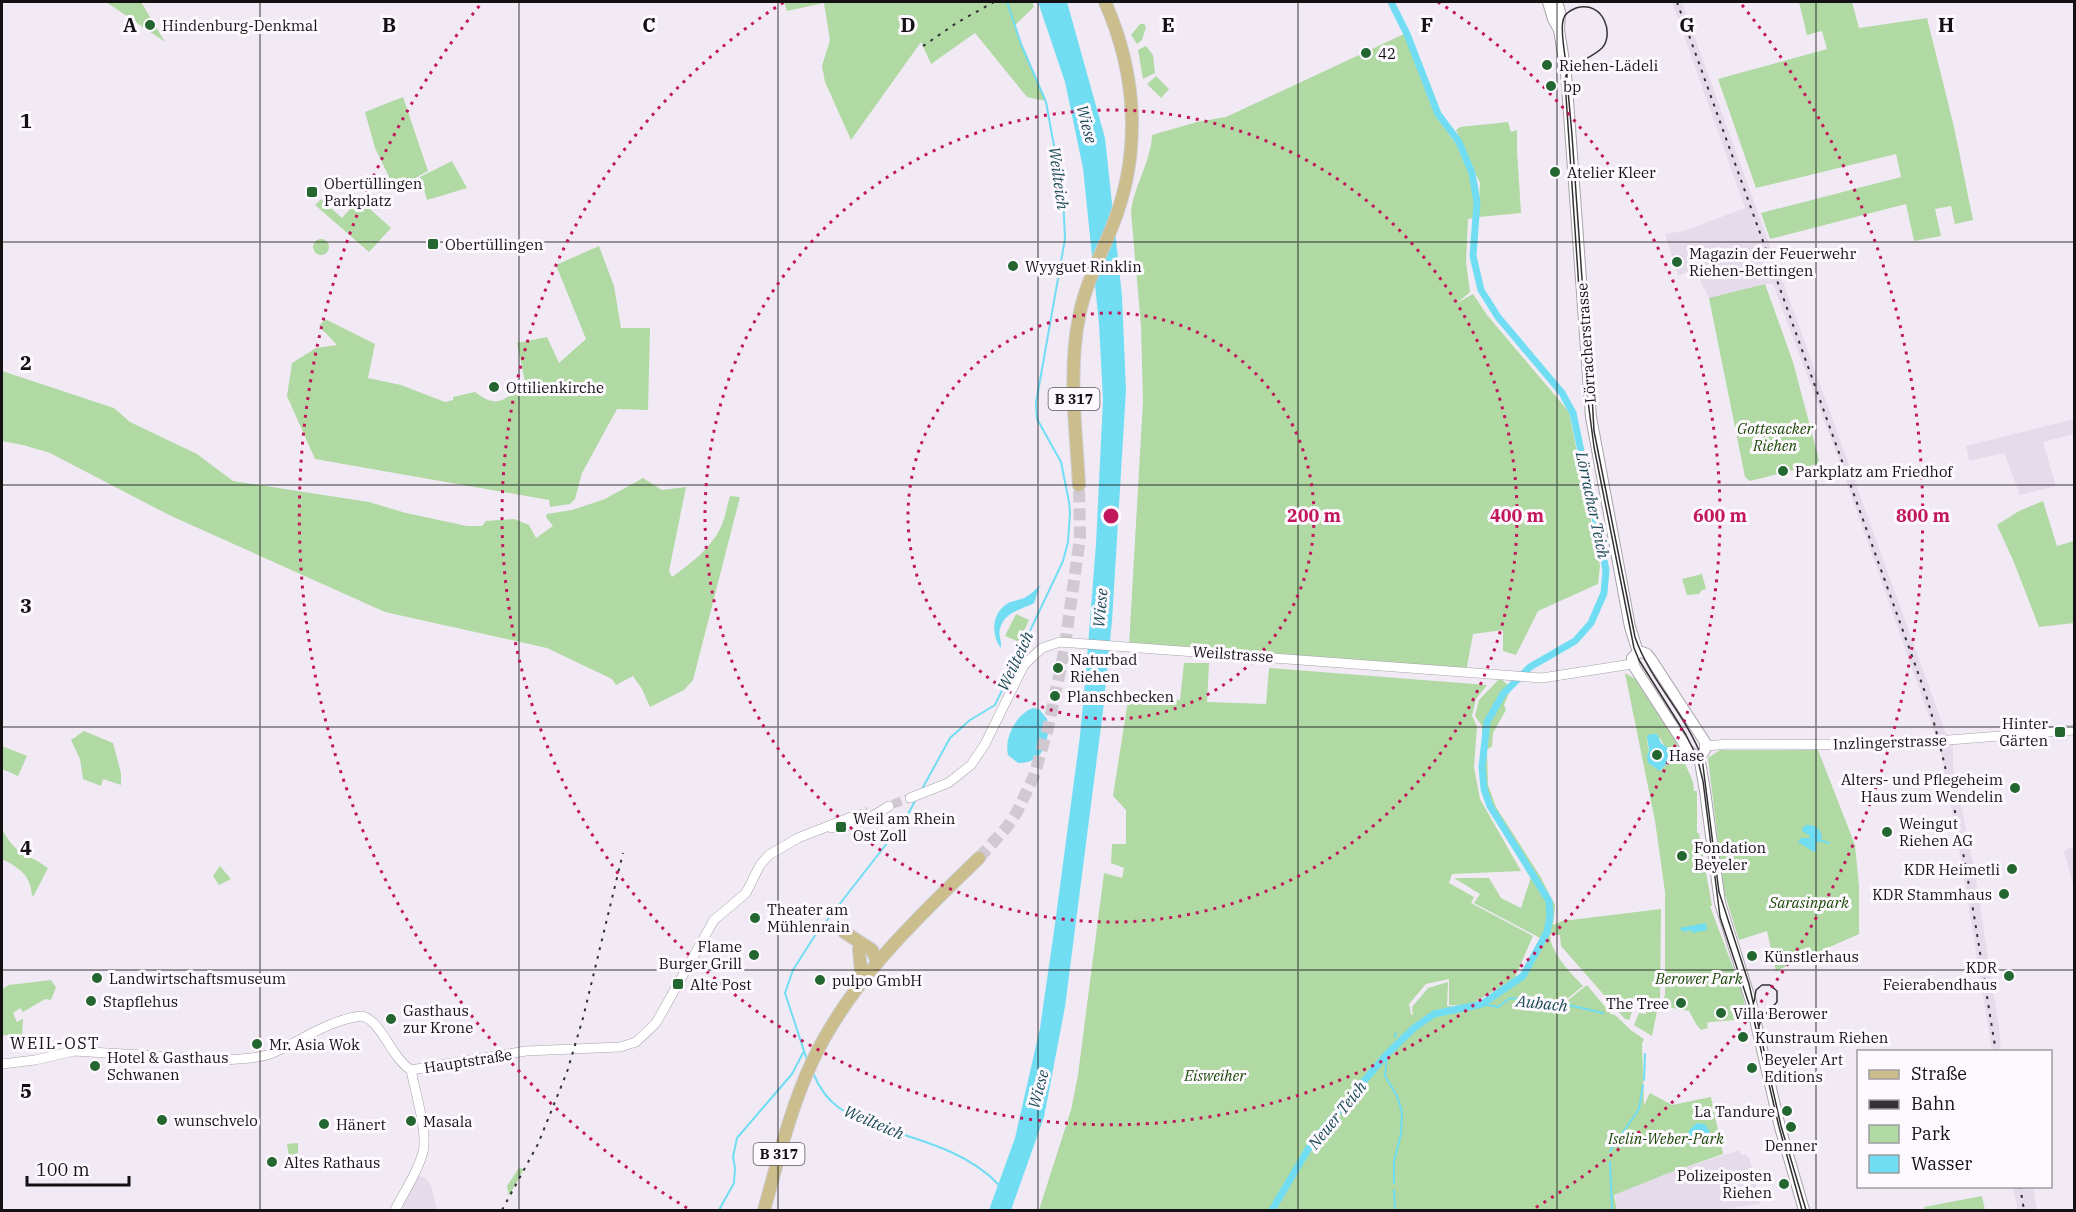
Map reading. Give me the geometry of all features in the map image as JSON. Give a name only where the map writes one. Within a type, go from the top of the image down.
[{"type":"main road","name":"B 317","points":[[1097,2],[1108,18]]},
{"type":"main road","name":"B 317","points":[[1079,485],[1073,366],[1079,314],[1090,278],[1121,203],[1128,173],[1132,138],[1127,76],[1104,2]]},
{"type":"main road","name":"Lörracherstrasse","points":[[1548,2],[1559,30]]},
{"type":"main road","name":"Lörracherstrasse","points":[[1557,2],[1566,74],[1593,431],[1630,627],[1638,652],[1647,654],[1706,746]]},
{"type":"main road","points":[[1638,652],[1632,658],[1632,664],[1691,755],[1703,754],[1706,746]]},
{"type":"main road","points":[[1699,756],[1720,903],[1751,1002],[1780,1127],[1804,1210]]},
{"type":"main road","name":"B 317","points":[[764,1210],[786,1130],[810,1066],[831,1026],[877,962],[899,936],[979,858]]},
{"type":"main road","points":[[847,934],[875,955],[877,962]]},
{"type":"main road","points":[[862,947],[899,936]]},
{"type":"main road","points":[[862,947],[862,982]]},
{"type":"street","name":"Weilstrasse","points":[[916,796],[948,783],[971,765],[985,744],[1021,669],[1041,648],[1054,643],[1125,645],[1550,678],[1632,664]]},
{"type":"street","name":"Inzlingerstrasse","points":[[1706,746],[1728,744],[1886,745],[2074,730]]},
{"type":"street","name":"Hauptstraße","points":[[826,828],[844,826],[870,818],[891,805],[868,811]]},
{"type":"street","name":"Hauptstraße","points":[[2,1064],[74,1051],[223,1060],[247,1058],[269,1054],[336,1023],[366,1016],[373,1022],[399,1061],[411,1070],[526,1051],[621,1047],[636,1042],[649,1031],[660,1016],[714,920],[746,893],[765,860],[787,843],[854,816]]},
{"type":"street","points":[[395,1210],[418,1166],[425,1140],[411,1070]]},
{"type":"shaded area","points":[[1672,2],[1682,2],[1945,731],[1953,741],[1953,767],[1974,868],[2001,1050],[1992,1050],[1962,865],[1940,748],[1839,461],[1773,284],[1709,298],[1694,269],[1678,276],[1665,234],[1684,231],[1745,208]]},
{"type":"shaded area","points":[[2074,419],[2074,434],[2043,442],[2056,486],[2020,495],[2004,453],[1969,461],[1966,446]]},
{"type":"shaded area","points":[[2074,846],[2074,888],[2064,851]]},
{"type":"shaded area","points":[[1740,1150],[1741,1155],[1746,1155],[1750,1159],[1760,1204],[1720,1210],[1617,1210],[1615,1190]]},
{"type":"shaded area","points":[[419,1176],[424,1177],[431,1185],[437,1210],[400,1210],[415,1179]]},
{"type":"shaded area","points":[[2013,1188],[2033,1188],[2037,1210],[2018,1210]]},
{"type":"green space","points":[[106,2],[141,2],[165,42]]},
{"type":"green space","points":[[784,2],[1032,2],[1034,7],[1014,26],[1046,101],[1027,97],[975,33],[931,64],[921,42],[851,140],[825,82],[822,66],[830,40],[824,3],[787,11]]},
{"type":"green space","points":[[1799,2],[1852,2],[1859,28],[1927,18],[1954,127],[1973,220],[1955,224],[1951,206],[1935,209],[1941,236],[1914,241],[1906,204],[1770,239],[1761,213],[1901,177],[1896,154],[1756,188],[1718,79],[1827,49],[1822,31],[1807,35]]},
{"type":"green space","points":[[1140,24],[1146,27],[1142,40],[1137,44],[1131,35]]},
{"type":"green space","points":[[1404,34],[1435,115],[1459,148],[1474,188],[1474,218],[1468,219],[1466,262],[1470,292],[1457,303],[1473,294],[1487,315],[1569,412],[1600,566],[1598,584],[1538,611],[1516,655],[1503,651],[1503,630],[1473,634],[1466,672],[1129,646],[1143,401],[1141,326],[1131,212],[1135,192],[1149,155],[1152,135],[1197,122],[1226,117]]},
{"type":"green space","points":[[1146,46],[1153,55],[1155,73],[1143,79],[1138,50]]},
{"type":"green space","points":[[1156,76],[1169,89],[1161,98],[1147,84]]},
{"type":"green space","points":[[403,97],[428,171],[395,189],[375,148],[365,112]]},
{"type":"green space","points":[[1508,122],[1511,132],[1517,130],[1521,213],[1478,217],[1480,183],[1456,130],[1460,127]]},
{"type":"green space","points":[[452,161],[467,188],[427,200],[420,177]]},
{"type":"green space","points":[[321,199],[342,218],[359,199],[391,228],[369,252],[315,205]]},
{"type":"green space","points":[[321,239],[329,247],[321,255],[313,247]]},
{"type":"green space","points":[[599,246],[614,286],[621,328],[650,328],[648,410],[617,409],[582,473],[575,499],[570,504],[550,507],[549,500],[315,459],[287,396],[292,363],[316,348],[337,345],[319,326],[325,319],[375,344],[368,378],[401,385],[445,402],[453,400],[453,397],[475,392],[490,401],[501,400],[526,386],[517,343],[547,337],[559,363],[586,339],[556,265]]},
{"type":"green space","name":"Gottesacker Riehen","points":[[1765,284],[1793,362],[1819,460],[1817,464],[1750,481],[1745,477],[1709,298]]},
{"type":"green space","points":[[2,371],[114,408],[130,422],[197,454],[233,481],[369,502],[406,513],[467,526],[482,526],[486,521],[514,519],[529,525],[536,538],[553,526],[546,517],[547,514],[572,510],[605,499],[643,478],[662,490],[686,487],[669,571],[672,577],[699,556],[711,543],[720,529],[730,496],[740,497],[693,680],[684,690],[650,707],[633,676],[616,685],[612,679],[547,648],[385,612],[169,515],[50,453],[2,441]]},
{"type":"green space","points":[[2043,501],[2057,546],[2074,541],[2074,623],[2039,627],[1997,525],[2019,511]]},
{"type":"green space","points":[[1702,574],[1706,589],[1699,594],[1687,595],[1682,579]]},
{"type":"green space","points":[[1016,614],[1029,620],[1019,642],[1005,636]]},
{"type":"green space","points":[[1184,663],[1209,663],[1207,702],[1266,704],[1269,668],[1487,685],[1476,699],[1472,716],[1477,726],[1474,767],[1480,799],[1521,871],[1452,874],[1449,883],[1474,897],[1471,903],[1533,936],[1515,977],[1509,982],[1468,1006],[1449,1005],[1449,979],[1426,984],[1409,1004],[1413,1015],[1412,1007],[1428,988],[1448,982],[1447,1006],[1473,1009],[1524,977],[1542,939],[1474,903],[1480,894],[1454,878],[1489,878],[1501,898],[1521,908],[1531,877],[1485,799],[1482,786],[1482,726],[1475,716],[1479,700],[1500,678],[1511,688],[1504,705],[1506,710],[1493,733],[1492,746],[1487,750],[1488,785],[1496,807],[1540,876],[1555,905],[1553,925],[1562,921],[1661,909],[1660,997],[1652,1036],[1634,1025],[1639,1013],[1646,1014],[1647,1001],[1633,997],[1630,1010],[1632,1012],[1629,1020],[1625,1019],[1561,946],[1560,935],[1550,934],[1557,955],[1583,986],[1567,999],[1567,1008],[1561,1011],[1569,1012],[1568,1000],[1587,985],[1611,1014],[1644,1039],[1642,1044],[1644,1105],[1650,1093],[1672,1105],[1711,1097],[1723,1154],[1614,1195],[1617,1210],[1039,1210],[1071,1110],[1078,1075],[1104,873],[1122,878],[1124,868],[1111,863],[1112,844],[1126,844],[1126,810],[1113,796],[1129,694],[1180,700]]},
{"type":"green space","name":"Berower Park","points":[[1625,673],[1635,679],[1676,742],[1693,782],[1694,791],[1697,791],[1697,833],[1699,833],[1712,906],[1710,906],[1741,989],[1748,1019],[1710,1022],[1707,1023],[1708,1028],[1701,1030],[1689,1011],[1661,1006],[1665,995],[1665,892],[1655,821]],"holes":[[[1660,738],[1665,747],[1647,756],[1649,751],[1647,741]]]},
{"type":"green space","points":[[84,731],[113,743],[121,773],[121,785],[103,779],[101,786],[83,779],[80,759],[71,740]]},
{"type":"green space","points":[[2,746],[27,756],[18,776],[2,769]]},
{"type":"green space","name":"Sarasinpark","points":[[1720,750],[1818,750],[1855,845],[1859,886],[1859,934],[1776,971],[1767,931],[1739,940],[1724,892],[1708,758]]},
{"type":"green space","points":[[2,829],[12,845],[48,868],[32,896],[29,882],[23,873],[2,859]]},
{"type":"green space","points":[[220,866],[231,879],[219,885],[213,876]]},
{"type":"green space","points":[[51,980],[56,987],[51,1000],[45,999],[23,1012],[20,1008],[13,1013],[17,1022],[23,1019],[22,1036],[2,1035],[2,989],[9,985]]},
{"type":"green space","points":[[298,1143],[298,1160],[290,1161],[287,1144]]},
{"type":"green space","points":[[519,1168],[524,1169],[509,1196],[507,1186]]},
{"type":"green space","points":[[1982,1196],[1985,1210],[1925,1210],[1924,1207]]},
{"type":"water","name":"Wiese","points":[[1038,2],[1067,2],[1105,138],[1122,296],[1126,390],[1112,621],[1103,711],[1065,1007],[1044,1117],[1011,1210],[989,1210],[1015,1138],[1040,1028],[1054,931],[1080,736],[1086,671],[1096,544],[1103,400],[1099,324],[1083,168],[1065,82]]},
{"type":"water","points":[[1040,585],[1034,603],[1009,615],[1002,623],[1001,648],[994,627],[1000,610],[1009,603],[1026,597]]},
{"type":"water","points":[[1033,708],[1039,709],[1047,719],[1048,735],[1043,749],[1034,760],[1018,763],[1008,755],[1008,741],[1021,715]]},
{"type":"water","points":[[1657,734],[1661,743],[1670,752],[1668,762],[1660,771],[1648,763],[1647,736]]},
{"type":"water","points":[[1807,825],[1818,828],[1822,838],[1815,845],[1817,850],[1814,852],[1798,842],[1801,838],[1810,838],[1802,831]]},
{"type":"water","points":[[1706,923],[1707,930],[1692,933],[1691,930],[1684,932],[1679,928]]},
{"type":"water","points":[[1697,1123],[1705,1124],[1710,1132],[1698,1144],[1690,1145],[1684,1139]]},
{"type":"waterway","name":"Weilteich","points":[[922,789],[950,738],[970,720],[995,705],[1063,561],[1068,542],[1070,513],[1061,462],[1037,419],[1036,403],[1065,239],[1063,195],[1046,102],[1021,44],[1007,2]]},
{"type":"waterway","name":"Lörracher Teich","points":[[1272,1210],[1313,1141],[1387,1054],[1414,1028],[1434,1014],[1482,1004],[1523,976],[1547,932],[1550,916],[1549,901],[1490,806],[1484,789],[1482,767],[1487,722],[1503,694],[1530,667],[1575,641],[1591,623],[1604,593],[1606,570],[1573,413],[1562,393],[1498,317],[1481,290],[1473,256],[1477,202],[1472,173],[1459,142],[1438,114],[1407,34],[1391,2]]},
{"type":"waterway","name":"Weilteich","points":[[807,1060],[785,993],[793,970],[814,937],[905,820],[916,799]]},
{"type":"waterway","points":[[1819,840],[1829,843]]},
{"type":"waterway","name":"Aubach","points":[[1482,1004],[1498,1007],[1510,998],[1560,1003],[1603,1013]]},
{"type":"waterway","points":[[1395,1037],[1396,1033]]},
{"type":"waterway","points":[[719,1210],[734,1183],[733,1157],[737,1138],[792,1074],[804,1051]]},
{"type":"waterway","points":[[1387,1054],[1385,1076],[1397,1096],[1402,1112],[1401,1134],[1394,1161],[1394,1183]]},
{"type":"waterway","points":[[1644,1080],[1645,1054]]},
{"type":"waterway","name":"Weilteich","points":[[813,1073],[827,1096],[844,1111],[871,1124],[949,1151],[976,1166],[999,1185]]},
{"type":"waterway","points":[[1610,1151],[1639,1109],[1643,1085]]},
{"type":"waterway","points":[[1610,1162],[1612,1210]]},
{"type":"waterway","points":[[1394,1190],[1395,1210]]},
{"type":"tunnel","points":[[979,858],[1007,827],[1017,812],[1034,776],[1048,728],[1064,652],[1080,538],[1079,485]]},
{"type":"tunnel","points":[[893,804],[910,798]]},
{"type":"tunnel","points":[[854,816],[868,811]]},
{"type":"tram line","points":[[1802,1210],[1779,1127],[1753,1016],[1720,917],[1703,781],[1697,757],[1634,648],[1594,447],[1585,378],[1565,81],[1566,74],[1567,73],[1568,71],[1571,68],[1595,54],[1606,43],[1607,28],[1600,14],[1594,9],[1576,8],[1564,16],[1562,32],[1567,72],[1567,79],[1582,279],[1588,322],[1594,431],[1635,637],[1650,668],[1687,727],[1702,758],[1719,892],[1749,984],[1781,1126],[1806,1210]]},
{"type":"tram line","points":[[1754,1002],[1756,990],[1762,985],[1770,985],[1777,991],[1777,1002],[1761,1019],[1758,1030]]},
{"type":"railway","points":[[923,46],[958,22],[994,2]]},
{"type":"railway","points":[[1677,2],[1926,695],[1958,828],[1996,1050]]},
{"type":"railway","points":[[502,1210],[538,1144],[567,1072],[583,1018],[623,853]]},
{"type":"railway","points":[[2020,1188],[2024,1210]]},
{"type":"place","name":"Hindenburg-Denkmal","points":[[150,25]]},
{"type":"place","name":"42","points":[[1366,53]]},
{"type":"place","name":"Riehen-Lädeli","points":[[1547,65]]},
{"type":"place","name":"bp","points":[[1551,86]]},
{"type":"place","name":"Atelier Kleer","points":[[1555,172]]},
{"type":"place","name":"Obertüllingen Parkplatz","points":[[312,192]]},
{"type":"place","name":"Obertüllingen","points":[[433,244]]},
{"type":"place","name":"Magazin der Feuerwehr Riehen-Bettingen","points":[[1677,262]]},
{"type":"place","name":"Wyyguet Rinklin","points":[[1013,266]]},
{"type":"place","name":"Ottilienkirche","points":[[494,387]]},
{"type":"place","name":"Parkplatz am Friedhof","points":[[1783,471]]},
{"type":"place","name":"Naturbad Riehen","points":[[1058,668]]},
{"type":"place","name":"Planschbecken","points":[[1055,696]]},
{"type":"place","name":"Hinter Gärten","points":[[2060,732]]},
{"type":"place","name":"Hase","points":[[1657,755]]},
{"type":"place","name":"Alters- und Pflegeheim Haus zum Wendelin","points":[[2015,788]]},
{"type":"place","name":"Weil am Rhein Ost Zoll","points":[[841,827]]},
{"type":"place","name":"Weingut Riehen AG","points":[[1887,832]]},
{"type":"place","name":"Fondation Beyeler","points":[[1682,856]]},
{"type":"place","name":"KDR Heimetli","points":[[2012,869]]},
{"type":"place","name":"KDR Stammhaus","points":[[2004,894]]},
{"type":"place","name":"Theater am Mühlenrain","points":[[755,918]]},
{"type":"place","name":"Flame Burger Grill","points":[[754,955]]},
{"type":"place","name":"Künstlerhaus","points":[[1752,956]]},
{"type":"place","name":"KDR Feierabendhaus","points":[[2009,976]]},
{"type":"place","name":"Landwirtschaftsmuseum","points":[[97,978]]},
{"type":"place","name":"pulpo GmbH","points":[[820,980]]},
{"type":"place","name":"Alte Post","points":[[678,984]]},
{"type":"place","name":"Stapflehus","points":[[91,1001]]},
{"type":"place","name":"The Tree","points":[[1681,1003]]},
{"type":"place","name":"Villa Berower","points":[[1721,1013]]},
{"type":"place","name":"Gasthaus zur Krone","points":[[391,1019]]},
{"type":"place","name":"Kunstraum Riehen","points":[[1743,1037]]},
{"type":"place","name":"Mr. Asia Wok","points":[[257,1044]]},
{"type":"place","name":"Hotel & Gasthaus Schwanen","points":[[95,1066]]},
{"type":"place","name":"Beyeler Art Editions","points":[[1752,1068]]},
{"type":"place","name":"La Tandure","points":[[1787,1111]]},
{"type":"place","name":"wunschvelo","points":[[162,1120]]},
{"type":"place","name":"Masala","points":[[411,1121]]},
{"type":"place","name":"Hänert","points":[[324,1124]]},
{"type":"place","name":"Denner","points":[[1791,1127]]},
{"type":"place","name":"Altes Rathaus","points":[[272,1162]]},
{"type":"place","name":"Polizeiposten Riehen","points":[[1784,1184]]},
{"type":"district","name":"WEIL-OST","points":[[55,1043]]},
{"type":"park label","name":"Eisweiher","points":[[1215,1075]]},
{"type":"park label","name":"Iselin-Weber-Park","points":[[1666,1138]]},
{"type":"water label","name":"Neuer Teich","points":[[1337,1115]]}]
